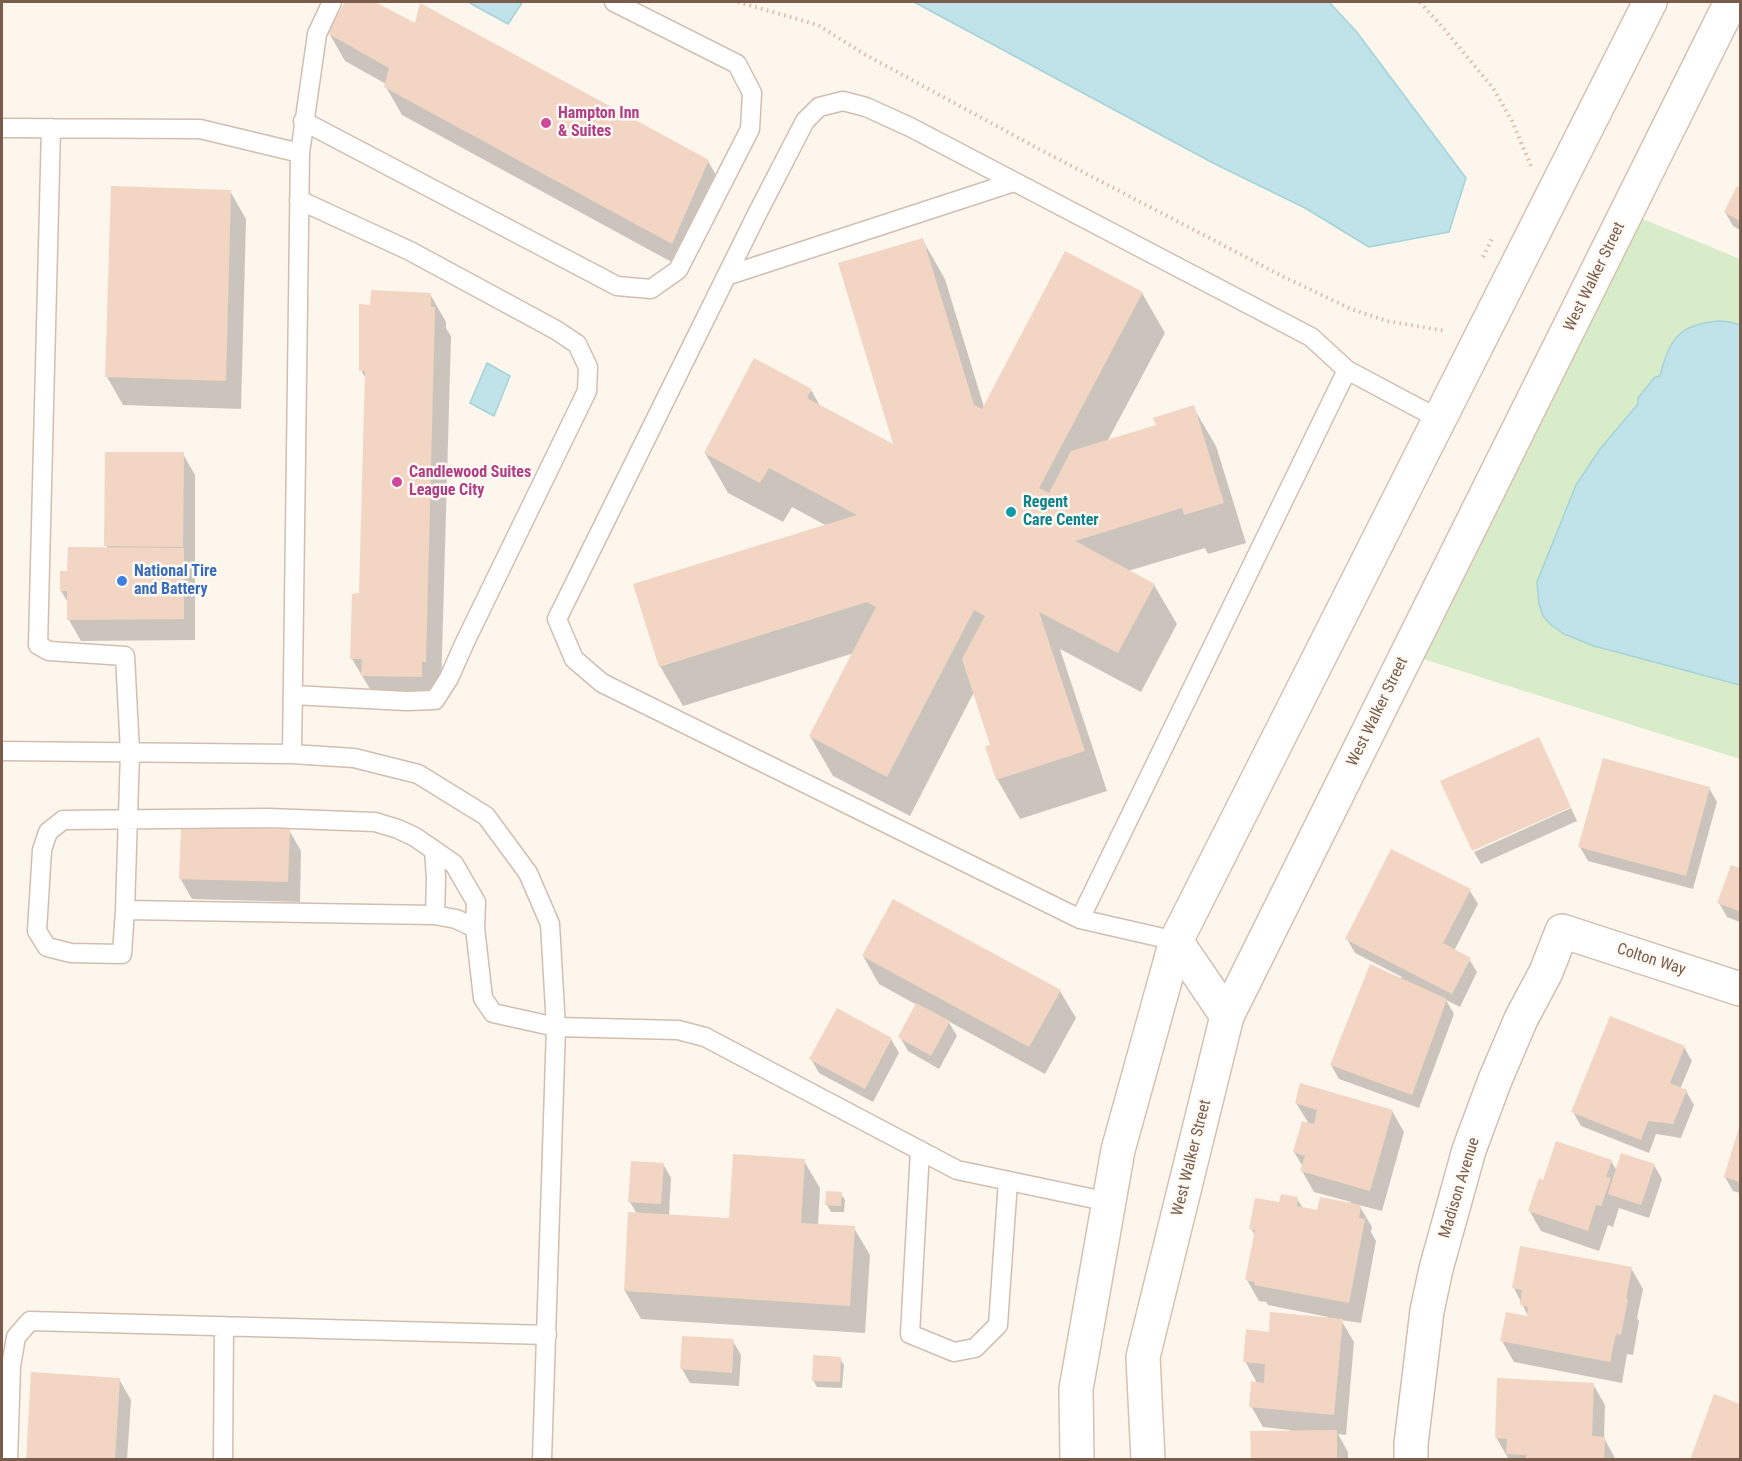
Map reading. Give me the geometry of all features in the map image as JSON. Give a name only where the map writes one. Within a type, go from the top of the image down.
[{"type":"street","points":[[1077,1460],[1076,1389],[1118,1150],[1176,941],[1650,2]]},
{"type":"street","name":"West Walker Street","points":[[1148,1460],[1143,1357],[1227,1016],[1731,2]]},
{"type":"street","name":"Colton Way","points":[[1562,931],[1740,989]]},
{"type":"street","name":"Madison Avenue","points":[[1411,1460],[1426,1311],[1469,1150],[1495,1080],[1521,1019],[1546,972],[1562,931]]},
{"type":"street","points":[[1176,941],[1227,1016]]},
{"type":"lane","points":[[292,754],[300,153],[316,34],[333,2]]},
{"type":"lane","points":[[303,121],[617,286],[651,289],[678,270],[750,129],[752,93],[737,63],[614,2]]},
{"type":"lane","points":[[1176,941],[1080,919],[602,683],[574,659],[557,619],[726,276],[805,121],[819,106],[843,101],[866,107],[910,127],[1311,337],[1347,370],[1439,419]]},
{"type":"lane","points":[[2,128],[200,129],[300,153]]},
{"type":"lane","points":[[51,128],[38,645],[49,651],[125,656],[130,752],[127,820],[125,910],[122,954],[71,952],[47,947],[37,931],[42,850],[48,832],[63,820],[127,820],[268,818],[375,822],[415,837],[454,864],[476,902],[475,928],[483,998],[493,1013],[556,1027],[678,1030],[705,1037],[957,1170],[1109,1202]]},
{"type":"lane","points":[[726,276],[1014,182]]},
{"type":"lane","points":[[293,695],[406,701],[435,700],[449,678],[587,391],[588,367],[577,344],[556,330],[410,251],[299,200]]},
{"type":"lane","points":[[1080,919],[1347,370]]},
{"type":"lane","points":[[2,751],[292,754],[354,758],[418,774],[486,816],[528,873],[550,924],[556,1027],[542,1460]]},
{"type":"lane","points":[[434,850],[435,915]]},
{"type":"lane","points":[[125,910],[435,915],[456,919],[475,928]]},
{"type":"lane","points":[[921,1150],[910,1335],[954,1352],[975,1348],[998,1325],[1008,1181]]},
{"type":"lane","points":[[8,1460],[10,1366],[16,1337],[30,1321],[547,1335]]},
{"type":"lane","points":[[223,1460],[224,1326]]},
{"type":"path","points":[[738,2],[818,25],[864,54],[1039,149],[1282,276],[1351,309],[1387,321],[1446,331]]},
{"type":"path","points":[[1420,2],[1492,88],[1512,121],[1531,166]]},
{"type":"green space","points":[[1638,217],[1740,259],[1740,759],[1420,658]]},
{"type":"water","points":[[468,2],[519,2],[522,3],[508,24]]},
{"type":"water","points":[[914,2],[1329,2],[1356,31],[1466,178],[1449,232],[1369,247],[1305,208],[1213,163]]},
{"type":"water","points":[[1719,321],[1740,325],[1740,685],[1594,646],[1564,634],[1543,616],[1539,604],[1537,582],[1576,485],[1600,449],[1638,404],[1638,398],[1655,377],[1660,376],[1672,343],[1685,330]]},
{"type":"water","points":[[487,363],[510,376],[494,416],[470,403]]},
{"type":"building","name":"Hampton Inn & Suites","points":[[345,2],[375,2],[415,23],[420,3],[709,160],[672,244],[384,87],[389,68],[327,33]]},
{"type":"building","points":[[111,186],[231,190],[226,381],[105,377]]},
{"type":"building","points":[[1737,186],[1740,188],[1740,221],[1724,212]]},
{"type":"building","name":"Regent Care Center","points":[[923,238],[974,405],[982,409],[1065,251],[1143,292],[1039,488],[1049,493],[1071,451],[1156,425],[1153,418],[1194,405],[1224,503],[1184,515],[1182,508],[1075,541],[1155,584],[1118,653],[1039,612],[1085,751],[996,780],[985,746],[990,745],[962,659],[985,616],[974,610],[887,777],[809,736],[876,607],[867,602],[659,667],[633,584],[857,515],[769,468],[760,483],[704,453],[754,358],[812,389],[807,398],[893,444],[838,263]]},
{"type":"building","name":"Candlewood Suites League City","points":[[371,290],[431,293],[431,307],[435,307],[426,662],[422,662],[422,677],[361,676],[362,659],[350,659],[352,594],[359,593],[365,371],[359,371],[359,304],[370,305]]},
{"type":"building","points":[[105,452],[184,452],[183,547],[104,546]]},
{"type":"building","name":"National Tire and Battery","points":[[68,547],[184,548],[184,619],[67,620],[67,591],[60,591],[60,571],[67,571]]},
{"type":"building","points":[[1539,737],[1571,807],[1472,851],[1440,781]]},
{"type":"building","points":[[1603,758],[1710,787],[1686,876],[1578,847]]},
{"type":"building","points":[[181,827],[290,829],[288,882],[179,879]]},
{"type":"building","points":[[1391,849],[1471,889],[1443,943],[1471,958],[1452,994],[1345,939]]},
{"type":"building","points":[[1731,865],[1740,868],[1739,911],[1717,903]]},
{"type":"building","points":[[893,899],[1061,990],[1029,1047],[862,956]]},
{"type":"building","points":[[1370,964],[1447,999],[1412,1095],[1330,1065]]},
{"type":"building","points":[[916,1003],[950,1021],[931,1056],[898,1037]]},
{"type":"building","points":[[837,1008],[892,1038],[865,1089],[809,1059]]},
{"type":"building","points":[[1610,1016],[1685,1046],[1670,1083],[1687,1090],[1673,1124],[1648,1121],[1641,1140],[1571,1112]]},
{"type":"building","points":[[1300,1083],[1393,1110],[1370,1191],[1300,1171],[1305,1156],[1293,1152],[1302,1121],[1314,1124],[1317,1110],[1295,1103]]},
{"type":"building","points":[[1740,1124],[1740,1182],[1724,1177]]},
{"type":"building","points":[[1556,1141],[1612,1160],[1606,1177],[1611,1178],[1601,1206],[1596,1205],[1588,1231],[1528,1211],[1539,1178],[1543,1180]]},
{"type":"building","points":[[1621,1153],[1655,1164],[1641,1205],[1608,1194]]},
{"type":"building","points":[[733,1154],[805,1159],[801,1223],[855,1226],[850,1306],[624,1291],[628,1212],[729,1218]]},
{"type":"building","points":[[631,1161],[664,1163],[661,1204],[628,1202]]},
{"type":"building","points":[[826,1191],[842,1192],[841,1206],[825,1205]]},
{"type":"building","points":[[1281,1194],[1298,1197],[1297,1206],[1317,1210],[1320,1197],[1361,1205],[1359,1218],[1365,1219],[1349,1303],[1254,1285],[1255,1282],[1245,1280],[1255,1230],[1249,1229],[1255,1198],[1279,1202]]},
{"type":"building","points":[[1520,1246],[1632,1267],[1621,1335],[1616,1334],[1610,1362],[1500,1341],[1506,1312],[1527,1316],[1528,1307],[1520,1305],[1522,1290],[1512,1288]]},
{"type":"building","points":[[1270,1312],[1343,1319],[1334,1415],[1249,1407],[1251,1381],[1264,1383],[1265,1364],[1243,1362],[1246,1329],[1269,1332]]},
{"type":"building","points":[[682,1336],[734,1339],[732,1373],[680,1369]]},
{"type":"building","points":[[813,1355],[841,1357],[840,1382],[812,1381]]},
{"type":"building","points":[[31,1372],[120,1378],[115,1460],[26,1460]]},
{"type":"building","points":[[1497,1378],[1594,1383],[1592,1436],[1605,1437],[1604,1460],[1526,1460],[1526,1455],[1506,1454],[1507,1439],[1495,1438]]},
{"type":"building","points":[[1714,1394],[1740,1404],[1740,1460],[1690,1460]]},
{"type":"building","points":[[1337,1430],[1337,1460],[1251,1460],[1250,1431]]},
{"type":"place","name":"Hampton Inn & Suites","points":[[546,123]]},
{"type":"place","name":"Candlewood Suites League City","points":[[397,482]]},
{"type":"place","name":"Regent Care Center","points":[[1011,512]]},
{"type":"place","name":"National Tire and Battery","points":[[122,581]]}]
